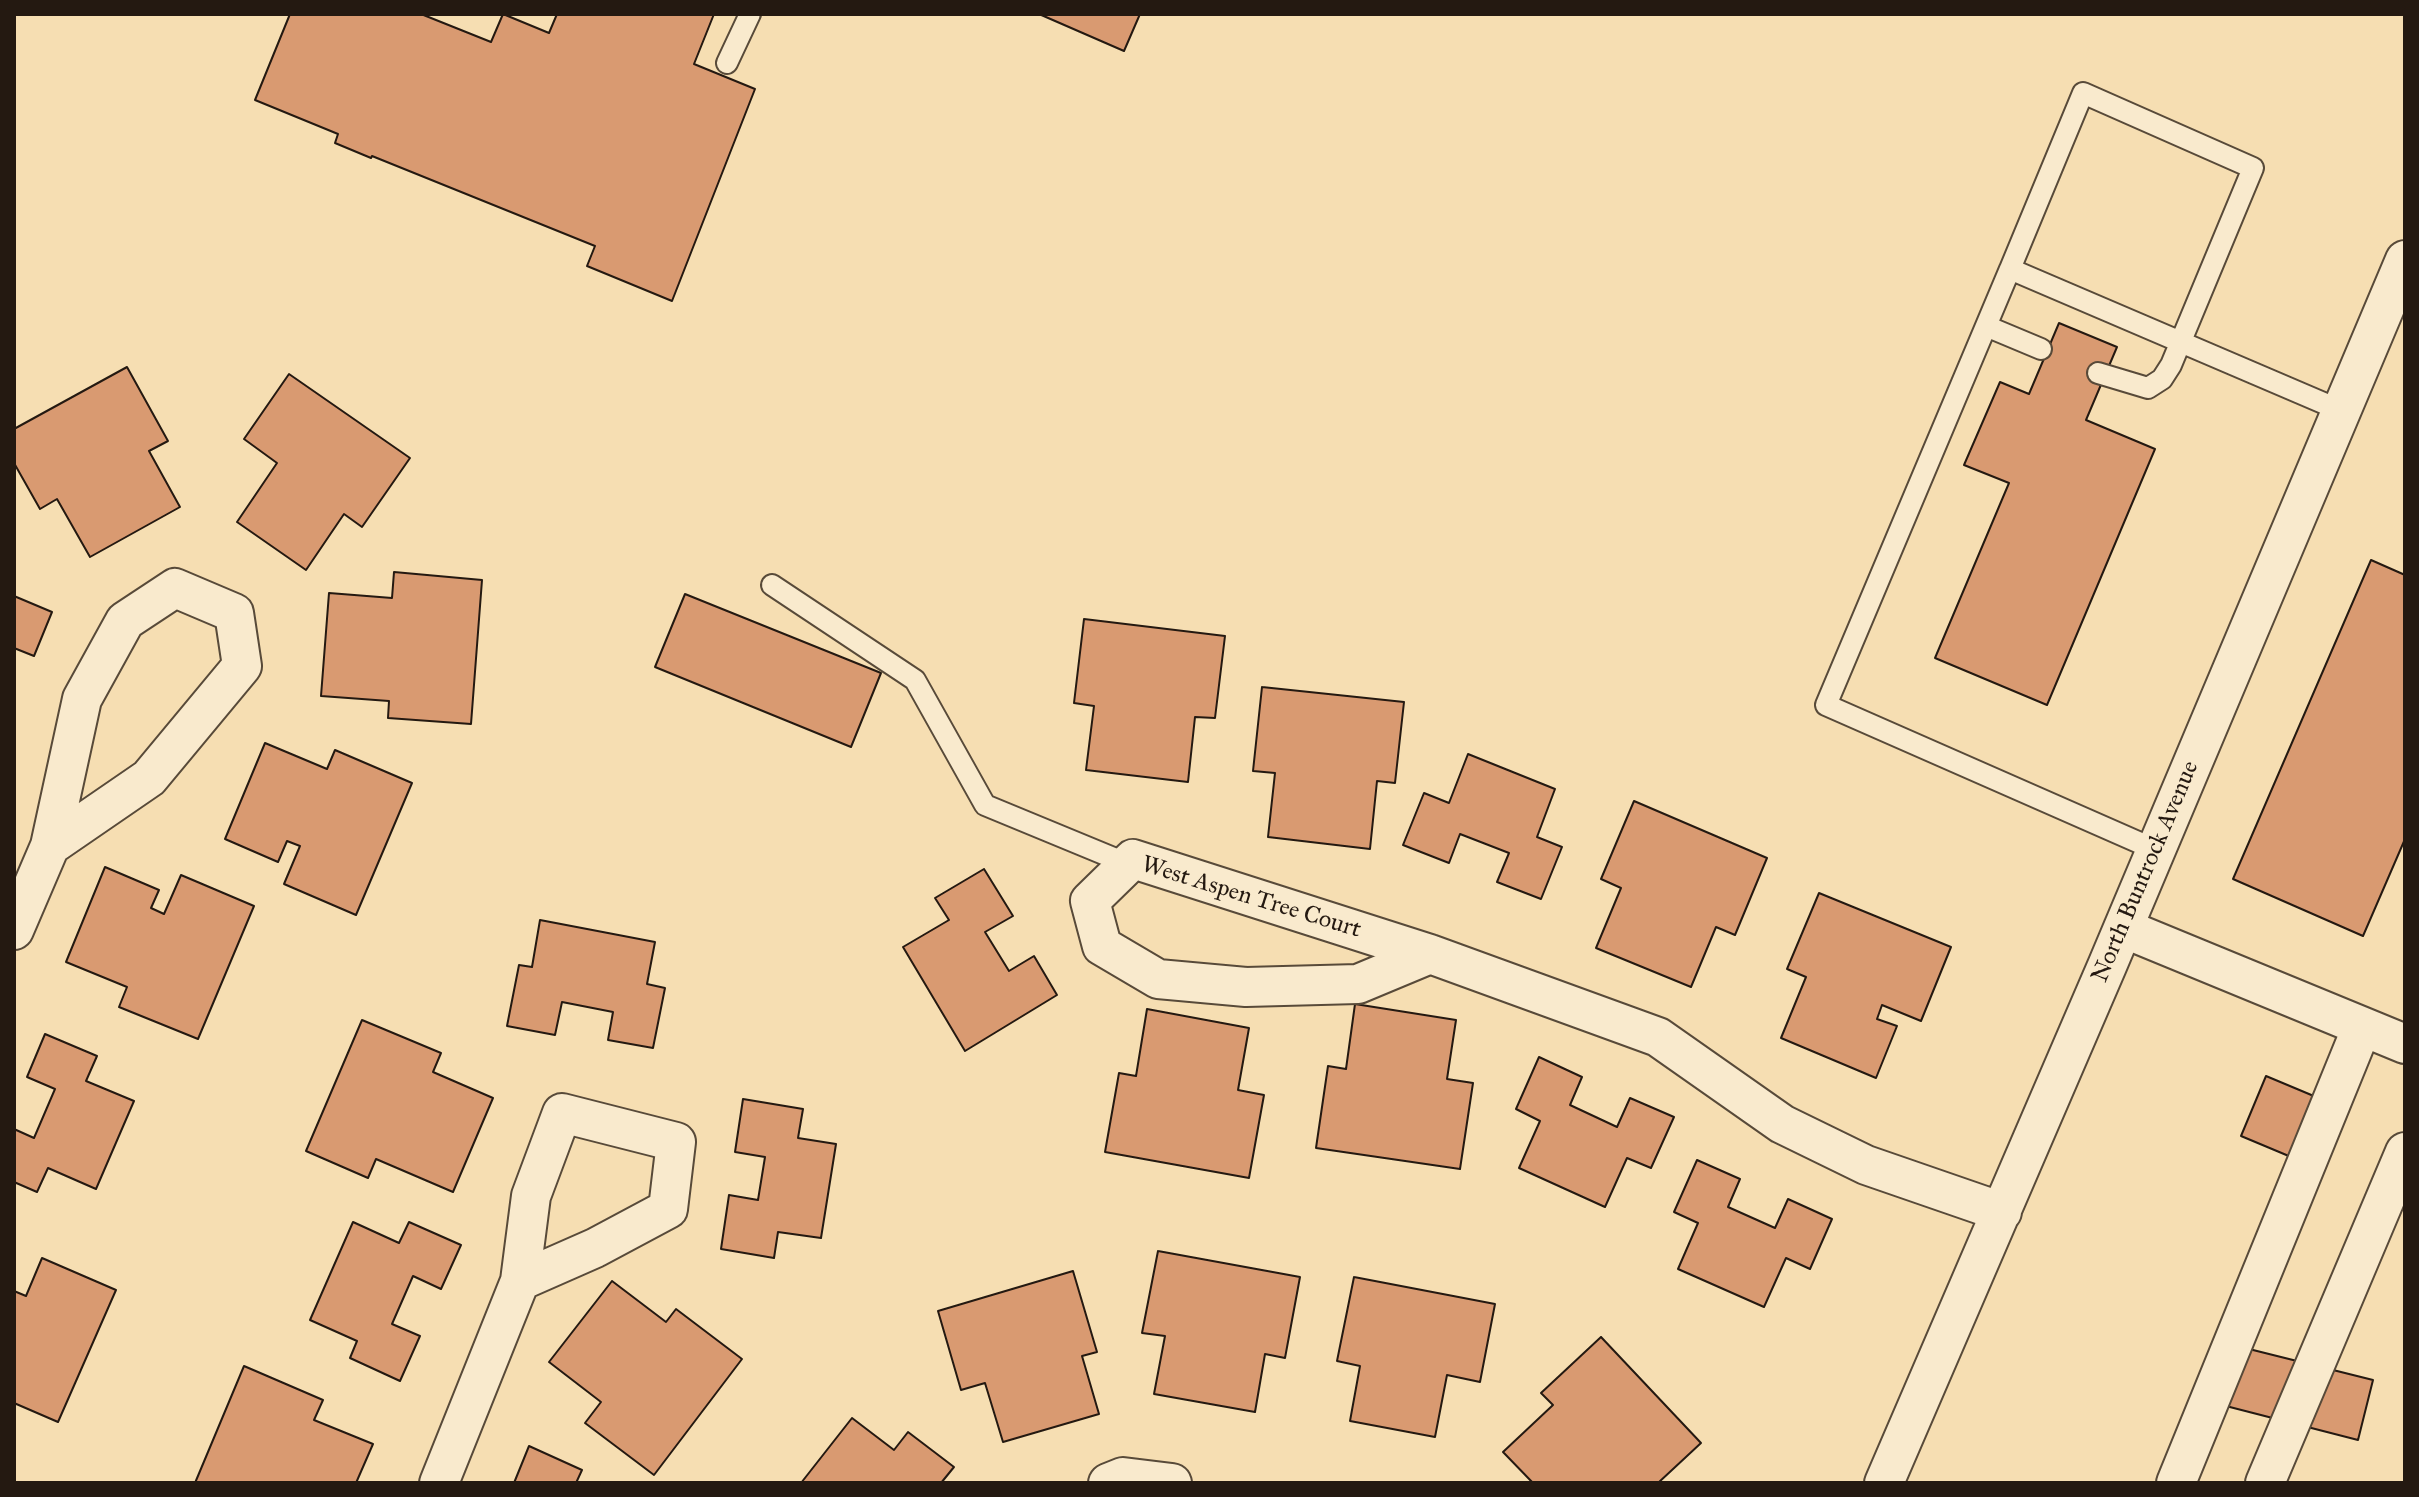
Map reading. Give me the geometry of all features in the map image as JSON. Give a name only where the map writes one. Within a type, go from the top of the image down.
[{"type":"street","name":"North Buntrock Avenue","points":[[1884,1483],[2405,260]]},
{"type":"street","points":[[14,930],[50,846],[82,699],[125,621],[175,588],[234,613],[242,666],[149,778],[50,846]]},
{"type":"street","name":"West Aspen Tree Court","points":[[1430,954],[1358,984],[1246,987],[1158,979],[1102,946],[1090,901],[1133,859],[1430,954],[1658,1037],[1782,1124],[1866,1165],[2002,1212]]},
{"type":"street","points":[[2123,928],[2405,1044]]},
{"type":"street","points":[[2176,1483],[2362,1027]]},
{"type":"street","points":[[439,1483],[520,1281],[531,1196],[562,1113],[676,1142],[668,1209],[595,1248],[520,1281]]},
{"type":"street","points":[[2265,1483],[2405,1152]]},
{"type":"street","points":[[1108,1483],[1123,1477],[1172,1483]]},
{"type":"lane","points":[[727,63],[750,14]]},
{"type":"lane","points":[[2098,373],[2148,388],[2162,379],[2181,342],[2253,168],[2083,93],[1826,705],[2156,850]]},
{"type":"lane","points":[[2010,269],[2342,411]]},
{"type":"lane","points":[[1986,326],[2041,349]]},
{"type":"lane","points":[[772,585],[915,680],[985,805],[1128,864]]},
{"type":"building","points":[[290,14],[421,14],[491,42],[503,14],[549,33],[557,14],[714,14],[694,64],[755,89],[672,301],[587,266],[595,246],[335,143],[338,134],[255,100]]},
{"type":"building","points":[[1039,14],[1140,14],[1124,51]]},
{"type":"building","points":[[2059,323],[2117,347],[2086,420],[2155,449],[2047,705],[1935,658],[2009,483],[1964,465],[2000,382],[2029,394]]},
{"type":"building","points":[[127,367],[168,441],[149,451],[180,507],[90,557],[57,499],[40,509],[14,463],[14,429]]},
{"type":"building","points":[[289,374],[410,458],[362,527],[344,514],[306,570],[237,522],[277,463],[244,439]]},
{"type":"building","points":[[2371,560],[2405,575],[2405,839],[2363,936],[2233,879]]},
{"type":"building","points":[[394,572],[482,580],[471,724],[388,718],[389,701],[321,696],[329,593],[392,598]]},
{"type":"building","points":[[685,594],[881,673],[851,747],[655,667]]},
{"type":"building","points":[[14,596],[52,612],[34,656],[14,648]]},
{"type":"building","points":[[1084,619],[1225,636],[1215,718],[1195,717],[1188,782],[1086,770],[1094,706],[1074,703]]},
{"type":"building","points":[[1262,687],[1404,702],[1395,783],[1377,781],[1370,849],[1268,837],[1275,773],[1253,771]]},
{"type":"building","points":[[265,743],[327,769],[335,750],[412,783],[356,915],[284,884],[300,846],[287,841],[278,862],[225,839]]},
{"type":"building","points":[[1468,754],[1555,789],[1537,837],[1562,847],[1541,899],[1497,882],[1509,853],[1460,834],[1449,863],[1403,845],[1424,793],[1449,803]]},
{"type":"building","points":[[1634,801],[1767,858],[1735,935],[1716,927],[1691,987],[1596,948],[1621,888],[1601,879]]},
{"type":"building","points":[[105,867],[159,890],[151,908],[164,914],[181,875],[254,906],[198,1039],[119,1007],[127,987],[66,962]]},
{"type":"building","points":[[984,869],[1013,916],[985,932],[1009,971],[1034,956],[1057,995],[965,1051],[903,947],[949,920],[935,898]]},
{"type":"building","points":[[1819,893],[1951,947],[1921,1021],[1882,1005],[1877,1019],[1897,1026],[1876,1078],[1781,1038],[1806,977],[1787,969]]},
{"type":"building","points":[[540,920],[655,942],[647,984],[665,988],[653,1048],[608,1040],[613,1012],[562,1002],[555,1035],[507,1026],[519,965],[532,967]]},
{"type":"building","points":[[1355,1004],[1456,1020],[1447,1079],[1473,1083],[1460,1169],[1316,1148],[1328,1066],[1346,1069]]},
{"type":"building","points":[[1147,1009],[1249,1028],[1238,1090],[1264,1095],[1249,1178],[1105,1152],[1119,1073],[1136,1076]]},
{"type":"building","points":[[362,1020],[441,1053],[433,1072],[493,1098],[453,1192],[376,1159],[368,1178],[306,1151]]},
{"type":"building","points":[[45,1034],[97,1056],[86,1081],[134,1101],[96,1189],[48,1168],[37,1192],[14,1182],[14,1129],[34,1138],[55,1089],[27,1077]]},
{"type":"building","points":[[1539,1057],[1582,1077],[1570,1105],[1617,1127],[1630,1098],[1674,1117],[1651,1168],[1627,1158],[1605,1207],[1519,1168],[1540,1121],[1516,1109]]},
{"type":"building","points":[[2266,1076],[2340,1107],[2315,1167],[2241,1136]]},
{"type":"building","points":[[743,1099],[803,1109],[798,1138],[836,1144],[821,1238],[778,1232],[774,1258],[721,1249],[729,1195],[758,1200],[765,1157],[735,1152]]},
{"type":"building","points":[[1697,1160],[1740,1179],[1728,1207],[1775,1228],[1788,1199],[1832,1219],[1810,1269],[1786,1258],[1764,1307],[1678,1269],[1698,1223],[1674,1212]]},
{"type":"building","points":[[353,1222],[399,1243],[409,1222],[461,1245],[441,1289],[413,1276],[392,1324],[420,1336],[400,1381],[350,1358],[357,1341],[310,1320]]},
{"type":"building","points":[[1158,1251],[1300,1277],[1285,1358],[1265,1354],[1255,1412],[1154,1394],[1165,1336],[1142,1333]]},
{"type":"building","points":[[42,1258],[116,1290],[58,1422],[14,1403],[14,1291],[26,1296]]},
{"type":"building","points":[[1073,1271],[1097,1352],[1082,1356],[1099,1414],[1003,1442],[985,1383],[961,1390],[938,1311]]},
{"type":"building","points":[[1354,1277],[1495,1304],[1480,1382],[1447,1375],[1435,1437],[1350,1421],[1360,1366],[1337,1361]]},
{"type":"building","points":[[612,1281],[666,1322],[676,1309],[742,1359],[654,1475],[585,1423],[601,1402],[549,1362]]},
{"type":"building","points":[[1601,1337],[1701,1443],[1658,1483],[1533,1483],[1503,1452],[1553,1405],[1541,1393]]},
{"type":"building","points":[[2237,1346],[2373,1380],[2358,1440],[2222,1405]]},
{"type":"building","points":[[244,1366],[323,1400],[314,1420],[373,1444],[356,1483],[195,1483]]},
{"type":"building","points":[[852,1418],[894,1450],[908,1432],[954,1467],[941,1483],[801,1483]]},
{"type":"building","points":[[529,1446],[582,1470],[576,1483],[514,1483]]}]
